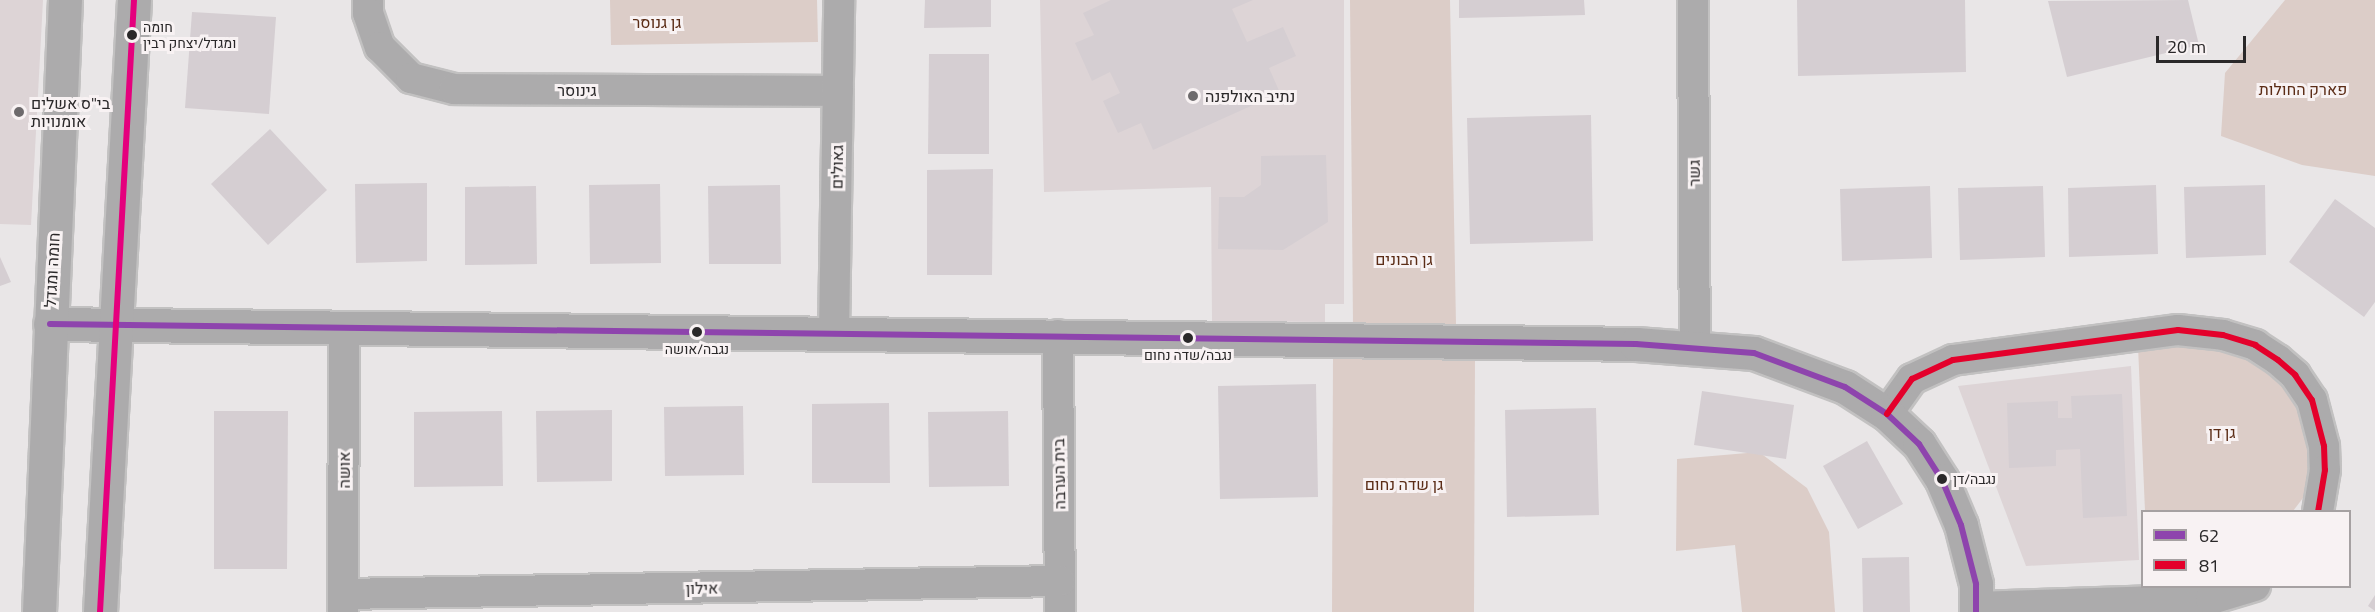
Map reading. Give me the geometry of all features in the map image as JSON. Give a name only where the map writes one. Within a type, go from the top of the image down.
[{"type":"street","name":"חומה ומגדל","points":[[39,612],[65,0]]},
{"type":"street","points":[[100,612],[134,0]]},
{"type":"street","name":"גינוסר","points":[[368,0],[368,13],[380,47],[411,78],[454,89],[838,91]]},
{"type":"street","name":"גאולים","points":[[834,334],[839,0]]},
{"type":"street","name":"גשר","points":[[1693,0],[1695,347]]},
{"type":"street","points":[[50,324],[1058,335],[1173,340],[1695,347],[1754,352],[1845,387],[1887,414],[1919,444],[1942,480],[1961,525],[1976,584],[1976,610],[2211,599],[2249,588]]},
{"type":"street","name":"אושה","points":[[343,603],[344,327]]},
{"type":"street","points":[[1887,414],[1912,378],[1953,360],[2178,330],[2223,335],[2255,345],[2278,360],[2295,375],[2312,400],[2324,446],[2325,478],[2318,510]]},
{"type":"street","name":"בית הערבה","points":[[1058,335],[1060,612]]},
{"type":"street","name":"אילון","points":[[343,603],[1060,581]]},
{"type":"shaded area","name":"בי\"ס אשלים אומנויות","points":[[0,0],[43,0],[31,225],[0,224]]},
{"type":"shaded area","name":"נתיב האולפנה","points":[[1040,0],[1344,0],[1344,304],[1325,304],[1325,322],[1212,321],[1211,187],[1044,192]]},
{"type":"shaded area","points":[[2131,366],[2139,560],[2026,566],[1958,386]]},
{"type":"green space","name":"גן גנוסר","points":[[610,0],[817,0],[818,42],[611,45]]},
{"type":"green space","name":"גן הבונים","points":[[1350,0],[1450,0],[1456,325],[1353,325]]},
{"type":"green space","name":"פארק החולות","points":[[2285,0],[2375,0],[2375,176],[2302,165],[2221,136],[2225,73]]},
{"type":"green space","name":"גן דן","points":[[2209,343],[2257,354],[2291,389],[2310,425],[2315,458],[2303,498],[2294,510],[2145,510],[2138,346]]},
{"type":"green space","name":"גן שדה נחום","points":[[1475,354],[1474,612],[1332,612],[1333,356]]},
{"type":"green space","points":[[1759,452],[1807,488],[1829,532],[1835,612],[1742,612],[1735,545],[1676,551],[1677,459]]},
{"type":"building","points":[[925,0],[991,0],[991,27],[924,28]]},
{"type":"building","points":[[1111,0],[1253,0],[1232,9],[1247,42],[1283,27],[1296,56],[1269,68],[1280,93],[1153,150],[1141,123],[1118,133],[1103,101],[1120,93],[1110,72],[1092,81],[1075,43],[1094,35],[1083,13]]},
{"type":"building","points":[[1459,0],[1584,0],[1585,15],[1459,18]]},
{"type":"building","points":[[1797,0],[1965,0],[1966,72],[1798,76]]},
{"type":"building","points":[[2188,0],[2199,45],[2067,77],[2048,1]]},
{"type":"building","points":[[192,12],[276,17],[269,114],[185,108]]},
{"type":"building","points":[[929,54],[989,54],[989,154],[928,154]]},
{"type":"building","points":[[1591,115],[1593,241],[1470,244],[1467,118]]},
{"type":"building","points":[[270,129],[327,190],[268,245],[211,184]]},
{"type":"building","points":[[1326,155],[1328,222],[1283,250],[1218,249],[1219,197],[1244,197],[1261,185],[1261,156]]},
{"type":"building","points":[[993,169],[992,275],[927,275],[927,170]]},
{"type":"building","points":[[427,183],[427,261],[356,263],[355,184]]},
{"type":"building","points":[[660,184],[661,263],[590,264],[589,185]]},
{"type":"building","points":[[780,185],[781,264],[709,264],[708,186]]},
{"type":"building","points":[[2156,185],[2158,254],[2069,257],[2068,188]]},
{"type":"building","points":[[2265,185],[2266,255],[2186,258],[2184,187]]},
{"type":"building","points":[[536,186],[537,264],[465,265],[465,187]]},
{"type":"building","points":[[1930,186],[1932,258],[1842,261],[1840,189]]},
{"type":"building","points":[[2043,186],[2045,257],[1960,260],[1958,188]]},
{"type":"building","points":[[2335,199],[2375,228],[2375,302],[2364,317],[2289,262]]},
{"type":"building","points":[[0,257],[11,282],[0,286]]},
{"type":"building","points":[[1316,384],[1318,497],[1220,499],[1218,386]]},
{"type":"building","points":[[1702,391],[1794,405],[1786,459],[1694,445]]},
{"type":"building","points":[[2122,394],[2127,516],[2083,518],[2080,449],[2056,450],[2056,466],[2009,468],[2007,403],[2058,401],[2058,418],[2072,418],[2071,396]]},
{"type":"building","points":[[889,403],[890,483],[812,483],[812,404]]},
{"type":"building","points":[[743,406],[744,475],[665,476],[664,407]]},
{"type":"building","points":[[1596,408],[1599,515],[1507,517],[1505,410]]},
{"type":"building","points":[[612,410],[612,481],[537,482],[536,411]]},
{"type":"building","points":[[214,411],[288,411],[287,569],[214,569]]},
{"type":"building","points":[[502,411],[503,486],[414,487],[414,412]]},
{"type":"building","points":[[1008,411],[1009,486],[929,487],[928,412]]},
{"type":"building","points":[[1867,441],[1903,504],[1858,529],[1823,466]]},
{"type":"building","points":[[1909,557],[1910,612],[1863,612],[1862,558]]},
{"type":"building","points":[[2375,595],[2375,611],[2368,606]]},
{"type":"transit line","points":[[100,612],[134,0]]},
{"type":"transit line","name":"62","points":[[50,324],[1636,344],[1754,353],[1845,387],[1887,414],[1919,444],[1942,480],[1961,525],[1976,584],[1976,612]]},
{"type":"transit line","name":"81","points":[[1887,414],[1912,379],[1953,360],[2178,330],[2223,335],[2255,345],[2278,360],[2295,375],[2312,400],[2324,446],[2325,470],[2318,510]]},
{"type":"place","name":"חומה ומגדל/יצחק רבין","points":[[132,35]]},
{"type":"place","name":"נתיב האולפנה","points":[[1193,96]]},
{"type":"place","name":"בי\"ס אשלים אומנויות","points":[[19,112]]},
{"type":"place","name":"נגבה/אושה","points":[[697,332]]},
{"type":"place","name":"נגבה/שדה נחום","points":[[1188,338]]},
{"type":"place","name":"נגבה/דן","points":[[1942,479]]}]
